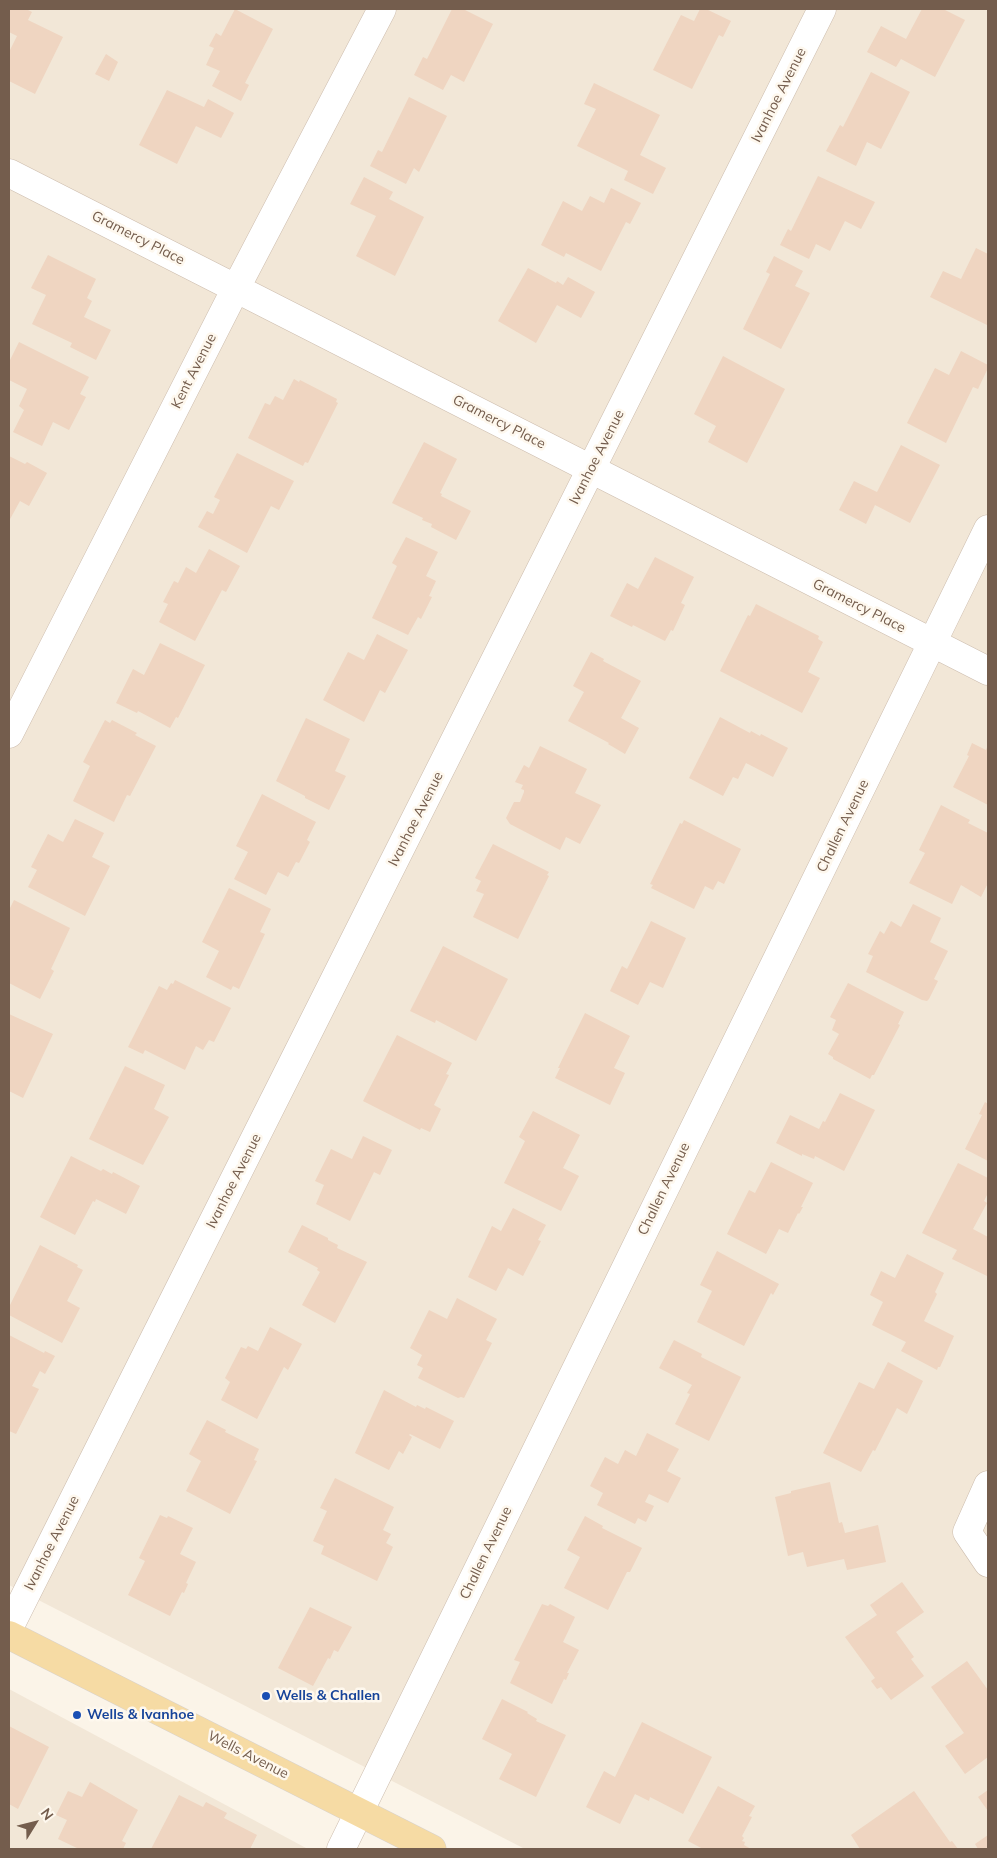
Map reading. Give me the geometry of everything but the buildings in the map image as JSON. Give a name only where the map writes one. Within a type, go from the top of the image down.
[{"type":"main road","name":"Wells Avenue","points":[[9,1635],[432,1849]]},
{"type":"street","name":"Kent Avenue","points":[[9,734],[236,288],[382,9]]},
{"type":"street","name":"Ivanhoe Avenue","points":[[9,1628],[822,9]]},
{"type":"street","name":"Gramercy Place","points":[[9,173],[988,671]]},
{"type":"street","name":"Challen Avenue","points":[[341,1849],[988,529]]},
{"type":"street","points":[[988,1485],[967,1532],[988,1563]]},
{"type":"shaded area","points":[[9,9],[988,9],[988,1849],[525,1849],[9,1585]]},
{"type":"shaded area","points":[[9,1689],[306,1848],[9,1849]]},
{"type":"place","name":"Wells & Challen","points":[[266,1696]]},
{"type":"place","name":"Wells & Ivanhoe","points":[[77,1715]]}]
